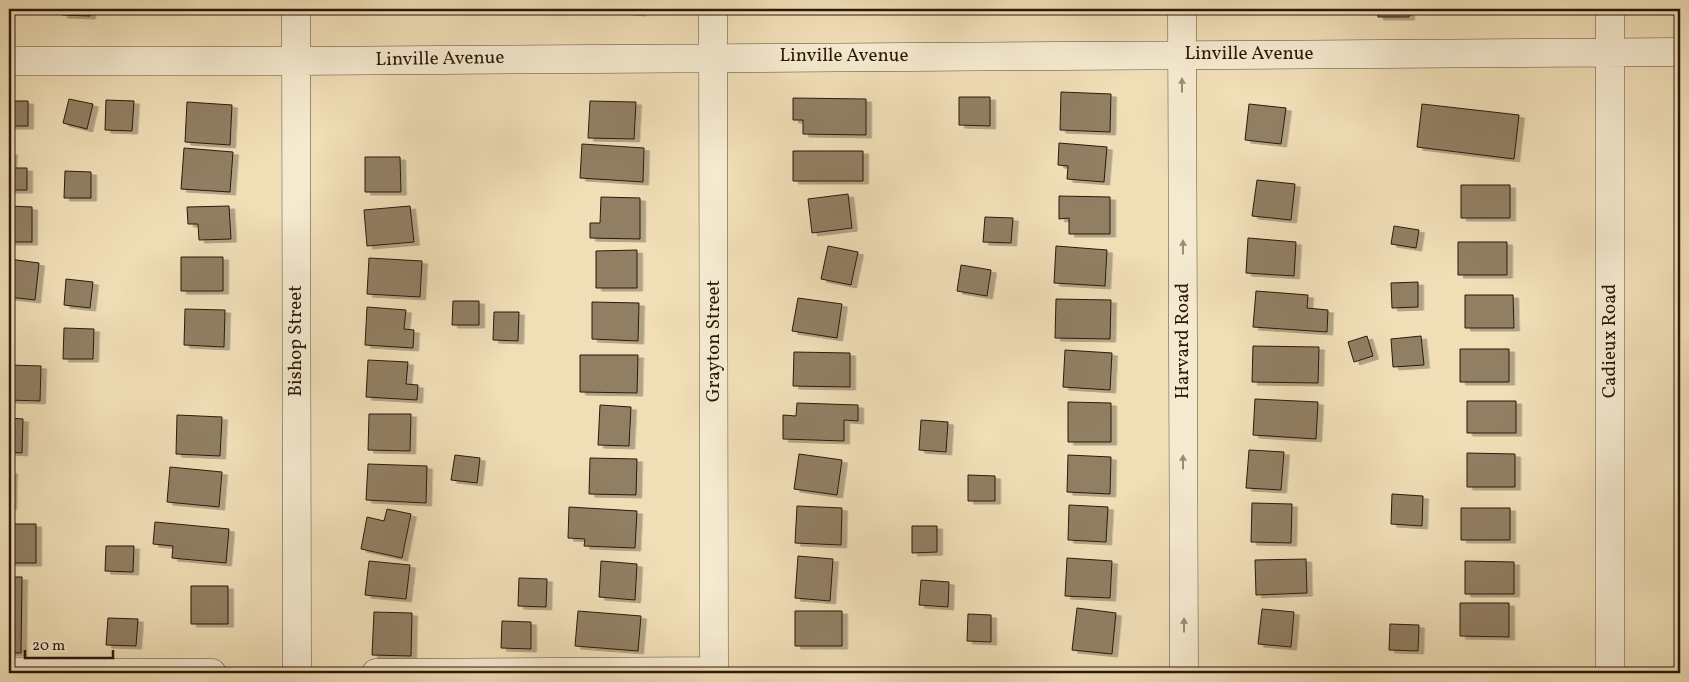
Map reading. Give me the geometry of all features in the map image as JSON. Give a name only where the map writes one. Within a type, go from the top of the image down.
[{"type":"street","name":"Bishop Street","points":[[296,9],[296,673]]},
{"type":"street","name":"Grayton Street","points":[[713,9],[714,672]]},
{"type":"street","name":"Harvard Road","points":[[1182,9],[1184,673]]},
{"type":"street","name":"Cadieux Road","points":[[1610,9],[1610,673]]},
{"type":"street","name":"Linville Avenue","points":[[9,61],[296,61],[1680,52]]},
{"type":"street","points":[[9,672],[212,673]]},
{"type":"street","points":[[376,673],[714,672]]},
{"type":"building","points":[[62,9],[90,9],[90,16],[62,15]]},
{"type":"building","points":[[596,9],[641,9],[640,13]]},
{"type":"building","points":[[916,9],[941,9],[941,11]]},
{"type":"building","points":[[1377,9],[1409,9],[1409,17],[1378,17]]},
{"type":"building","points":[[1061,92],[1111,94],[1110,132],[1060,130]]},
{"type":"building","points":[[959,97],[990,97],[990,126],[959,125]]},
{"type":"building","points":[[793,98],[866,99],[866,135],[803,134],[803,120],[793,120]]},
{"type":"building","points":[[69,99],[93,104],[87,129],[63,123]]},
{"type":"building","points":[[106,100],[134,101],[132,131],[105,130]]},
{"type":"building","points":[[9,101],[28,101],[28,126],[9,126]]},
{"type":"building","points":[[590,101],[636,102],[634,139],[588,138]]},
{"type":"building","points":[[187,102],[232,105],[230,145],[185,142]]},
{"type":"building","points":[[1249,104],[1286,108],[1281,144],[1245,140]]},
{"type":"building","points":[[1422,104],[1519,115],[1514,159],[1417,147]]},
{"type":"building","points":[[1059,143],[1107,147],[1104,182],[1067,179],[1068,166],[1058,165]]},
{"type":"building","points":[[582,144],[644,148],[643,182],[580,178]]},
{"type":"building","points":[[184,148],[233,152],[230,192],[181,189]]},
{"type":"building","points":[[793,151],[863,151],[863,181],[793,181]]},
{"type":"building","points":[[9,152],[12,152],[11,168],[27,168],[27,190],[9,190]]},
{"type":"building","points":[[365,157],[400,157],[401,192],[365,192]]},
{"type":"building","points":[[65,171],[91,172],[91,198],[64,198]]},
{"type":"building","points":[[1257,180],[1295,184],[1291,220],[1252,216]]},
{"type":"building","points":[[1461,185],[1510,185],[1510,218],[1461,218]]},
{"type":"building","points":[[848,194],[852,228],[812,233],[808,199]]},
{"type":"building","points":[[1059,196],[1110,197],[1110,234],[1069,234],[1069,218],[1059,219]]},
{"type":"building","points":[[601,197],[640,198],[640,239],[590,238],[590,223],[600,223]]},
{"type":"building","points":[[9,206],[32,207],[32,242],[9,242]]},
{"type":"building","points":[[229,206],[231,239],[199,240],[198,224],[188,224],[187,207]]},
{"type":"building","points":[[410,206],[414,242],[367,246],[364,210]]},
{"type":"building","points":[[985,217],[1013,218],[1011,243],[983,242]]},
{"type":"building","points":[[1394,226],[1419,230],[1416,248],[1391,244]]},
{"type":"building","points":[[1248,238],[1296,242],[1294,276],[1246,273]]},
{"type":"building","points":[[1458,242],[1507,242],[1507,275],[1458,275]]},
{"type":"building","points":[[828,246],[858,252],[851,285],[821,279]]},
{"type":"building","points":[[1056,246],[1107,250],[1105,286],[1054,283]]},
{"type":"building","points":[[637,250],[637,288],[596,288],[596,251]]},
{"type":"building","points":[[181,257],[223,257],[223,291],[181,291]]},
{"type":"building","points":[[369,258],[422,261],[420,297],[367,294]]},
{"type":"building","points":[[9,259],[39,263],[35,300],[9,297]]},
{"type":"building","points":[[961,265],[991,270],[987,296],[957,291]]},
{"type":"building","points":[[66,279],[93,282],[90,308],[64,305]]},
{"type":"building","points":[[1418,282],[1418,307],[1392,308],[1391,283]]},
{"type":"building","points":[[1256,291],[1308,295],[1307,308],[1328,310],[1327,332],[1253,327]]},
{"type":"building","points":[[1465,295],[1513,295],[1514,328],[1465,328]]},
{"type":"building","points":[[798,298],[842,304],[837,338],[792,331]]},
{"type":"building","points":[[1056,299],[1111,300],[1110,339],[1055,338]]},
{"type":"building","points":[[453,301],[479,301],[479,325],[452,325]]},
{"type":"building","points":[[592,302],[639,303],[638,341],[592,339]]},
{"type":"building","points":[[367,307],[406,310],[404,329],[414,330],[413,348],[365,345]]},
{"type":"building","points":[[185,309],[225,310],[224,347],[184,345]]},
{"type":"building","points":[[494,312],[519,312],[518,341],[493,340]]},
{"type":"building","points":[[64,328],[94,329],[93,359],[63,359]]},
{"type":"building","points":[[1367,336],[1373,356],[1354,362],[1348,342]]},
{"type":"building","points":[[1421,336],[1424,365],[1393,367],[1391,339]]},
{"type":"building","points":[[1253,346],[1319,347],[1318,383],[1252,382]]},
{"type":"building","points":[[1460,349],[1509,349],[1509,382],[1460,382]]},
{"type":"building","points":[[1065,350],[1112,353],[1110,390],[1063,387]]},
{"type":"building","points":[[794,352],[850,353],[850,387],[793,386]]},
{"type":"building","points":[[580,355],[638,355],[637,393],[580,392]]},
{"type":"building","points":[[368,360],[408,362],[406,384],[418,385],[417,400],[366,397]]},
{"type":"building","points":[[9,365],[41,366],[40,401],[9,400]]},
{"type":"building","points":[[1255,399],[1318,402],[1316,439],[1253,435]]},
{"type":"building","points":[[1467,401],[1516,401],[1516,433],[1467,433]]},
{"type":"building","points":[[1068,402],[1111,403],[1111,442],[1068,442]]},
{"type":"building","points":[[797,403],[858,405],[858,421],[844,420],[844,441],[783,439],[783,415],[796,416]]},
{"type":"building","points":[[600,405],[631,407],[629,446],[598,445]]},
{"type":"building","points":[[369,414],[411,414],[410,451],[368,450]]},
{"type":"building","points":[[177,415],[222,417],[220,456],[176,454]]},
{"type":"building","points":[[9,418],[23,419],[22,453],[9,452]]},
{"type":"building","points":[[921,420],[948,422],[946,452],[919,450]]},
{"type":"building","points":[[1249,450],[1284,452],[1281,490],[1246,488]]},
{"type":"building","points":[[1467,453],[1515,454],[1515,487],[1467,487]]},
{"type":"building","points":[[799,454],[842,460],[837,495],[794,489]]},
{"type":"building","points":[[455,455],[480,458],[477,483],[451,480]]},
{"type":"building","points":[[1068,455],[1111,457],[1110,494],[1067,492]]},
{"type":"building","points":[[590,458],[637,459],[636,495],[589,494]]},
{"type":"building","points":[[368,464],[427,466],[426,503],[366,500]]},
{"type":"building","points":[[170,467],[222,472],[219,507],[167,502]]},
{"type":"building","points":[[9,471],[12,471],[11,507],[9,507]]},
{"type":"building","points":[[968,475],[995,476],[995,501],[968,501]]},
{"type":"building","points":[[1392,494],[1423,496],[1422,526],[1391,524]]},
{"type":"building","points":[[1252,503],[1292,504],[1291,543],[1251,542]]},
{"type":"building","points":[[1069,505],[1108,507],[1106,542],[1068,540]]},
{"type":"building","points":[[797,506],[842,508],[841,545],[795,543]]},
{"type":"building","points":[[569,507],[637,511],[635,548],[584,546],[585,539],[568,538]]},
{"type":"building","points":[[1461,508],[1510,508],[1510,540],[1461,540]]},
{"type":"building","points":[[387,509],[411,514],[402,558],[361,549],[367,517],[384,521]]},
{"type":"building","points":[[155,522],[229,529],[226,563],[172,558],[173,546],[153,544]]},
{"type":"building","points":[[9,524],[36,524],[36,563],[9,563]]},
{"type":"building","points":[[912,526],[937,526],[937,552],[912,553]]},
{"type":"building","points":[[106,546],[134,546],[133,572],[105,571]]},
{"type":"building","points":[[798,556],[833,559],[830,601],[795,598]]},
{"type":"building","points":[[1067,558],[1112,561],[1110,598],[1065,596]]},
{"type":"building","points":[[1306,559],[1307,593],[1256,595],[1255,560]]},
{"type":"building","points":[[369,561],[410,565],[406,599],[365,595]]},
{"type":"building","points":[[601,561],[637,564],[635,600],[599,597]]},
{"type":"building","points":[[1465,561],[1514,562],[1514,594],[1465,594]]},
{"type":"building","points":[[9,577],[22,577],[21,653],[9,653]]},
{"type":"building","points":[[519,578],[547,579],[546,607],[518,606]]},
{"type":"building","points":[[921,580],[949,582],[948,607],[919,605]]},
{"type":"building","points":[[191,586],[228,586],[228,624],[191,624]]},
{"type":"building","points":[[1460,603],[1509,603],[1509,637],[1460,636]]},
{"type":"building","points":[[1077,608],[1116,613],[1112,654],[1072,650]]},
{"type":"building","points":[[1262,609],[1294,612],[1291,647],[1258,644]]},
{"type":"building","points":[[578,611],[641,616],[638,651],[575,646]]},
{"type":"building","points":[[795,611],[842,611],[842,646],[795,646]]},
{"type":"building","points":[[374,612],[412,613],[411,656],[372,655]]},
{"type":"building","points":[[968,614],[991,615],[991,642],[967,641]]},
{"type":"building","points":[[108,618],[138,619],[136,646],[106,645]]},
{"type":"building","points":[[502,621],[531,622],[531,649],[501,648]]},
{"type":"building","points":[[1390,624],[1419,625],[1418,651],[1389,650]]}]
